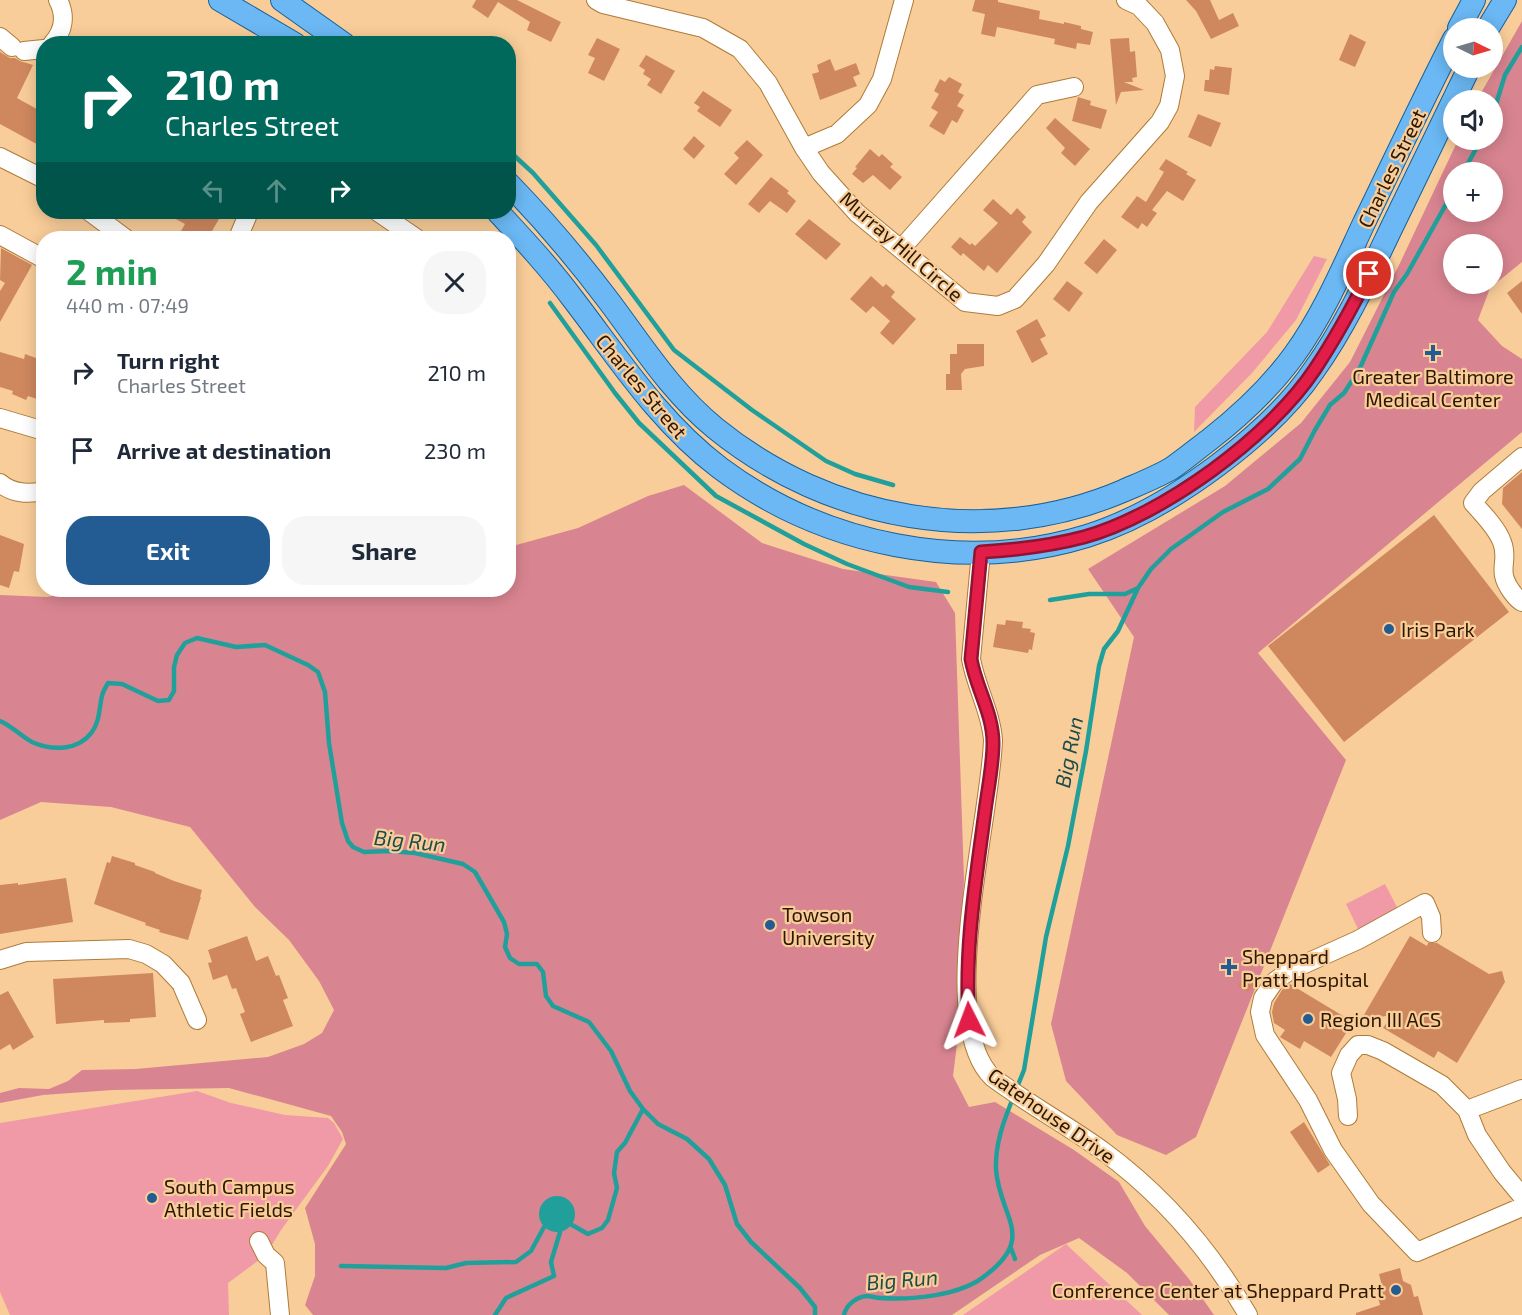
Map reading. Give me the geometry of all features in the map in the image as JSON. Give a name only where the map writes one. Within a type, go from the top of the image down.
[{"type":"main road","points":[[220,0],[281,36]]},
{"type":"main road","points":[[282,0],[333,36]]},
{"type":"main road","points":[[1464,18],[1474,0]]},
{"type":"main road","points":[[1494,18],[1504,0]]},
{"type":"main road","name":"Charles Street","points":[[516,192],[578,261],[668,382],[693,409],[750,454],[790,477],[834,497],[890,513],[960,521],[1020,519],[1073,509],[1135,486],[1170,469],[1235,420],[1268,388],[1295,354],[1327,302],[1443,62]]},
{"type":"main road","name":"Charles Street","points":[[516,232],[559,281],[660,413],[681,436],[729,474],[779,505],[836,530],[861,538],[909,547],[948,551],[981,552],[1021,549],[1086,537],[1154,508],[1202,478],[1243,447],[1289,402],[1315,370],[1359,295],[1464,78]]},
{"type":"main road","name":"Charles Street","points":[[504,219],[515,231]]},
{"type":"main road","points":[[890,513],[899,528],[962,540],[973,544],[981,552],[999,538],[1064,527],[1098,516],[1116,507],[1135,486]]},
{"type":"street","points":[[58,0],[63,16],[58,36]]},
{"type":"street","name":"Murray Hill Circle","points":[[596,0],[603,4],[662,19],[703,27],[740,50],[768,83],[804,148],[821,173],[857,213],[965,302],[998,306],[1015,299],[1046,264],[1089,202],[1160,122],[1168,106],[1175,76],[1170,50],[1155,23],[1140,6],[1126,0]]},
{"type":"street","points":[[804,148],[837,134],[868,105],[882,79],[904,0]]},
{"type":"street","points":[[12,45],[36,48]]},
{"type":"street","points":[[901,249],[1037,95],[1074,87]]},
{"type":"street","points":[[0,157],[36,175]]},
{"type":"street","points":[[99,219],[116,231]]},
{"type":"street","points":[[388,219],[406,231]]},
{"type":"street","points":[[0,235],[36,255]]},
{"type":"street","points":[[0,418],[36,429]]},
{"type":"street","points":[[1522,457],[1482,491],[1473,502],[1500,536],[1503,544],[1504,582],[1522,602]]},
{"type":"street","points":[[0,483],[18,492],[36,492]]},
{"type":"street","name":"Gatehouse Drive","points":[[981,552],[971,659],[990,720],[993,752],[970,927],[968,994],[971,1034],[978,1057],[987,1071],[1002,1084],[1117,1161],[1161,1200],[1212,1260],[1248,1315]]},
{"type":"street","points":[[1432,933],[1431,918],[1425,903],[1358,940],[1289,971],[1274,982],[1263,998],[1260,1012],[1265,1035],[1308,1100],[1333,1150],[1371,1204],[1417,1252],[1522,1207]]},
{"type":"street","points":[[0,960],[26,952],[129,949],[146,954],[163,964],[181,983],[197,1020]]},
{"type":"street","points":[[1348,1116],[1341,1073],[1349,1055],[1358,1045],[1368,1045],[1383,1051],[1442,1085],[1467,1110],[1478,1135],[1502,1172],[1522,1196]]},
{"type":"street","points":[[1467,1110],[1522,1089]]},
{"type":"street","points":[[258,1241],[266,1256],[275,1263],[273,1314]]},
{"type":"shaded area","points":[[1522,21],[1522,262],[1503,277],[1503,234],[1443,234],[1443,294],[1488,294],[1478,320],[1502,346],[1522,359],[1522,432],[1258,653],[1346,760],[1196,1137],[1166,1155],[1117,1135],[1066,1081],[1051,1024],[1134,637],[1088,569],[1225,486],[1301,423],[1350,362],[1443,172],[1443,222],[1503,222],[1503,162],[1448,162],[1453,150],[1503,150],[1503,90],[1483,90],[1490,78],[1503,78],[1503,54]]},
{"type":"shaded area","points":[[1314,256],[1327,259],[1296,320],[1252,373],[1194,432],[1195,407],[1267,332]]},
{"type":"shaded area","points":[[684,485],[762,543],[843,569],[936,582],[955,613],[964,879],[957,1044],[953,1076],[969,1107],[995,1102],[1074,1150],[1119,1182],[1145,1226],[1189,1279],[1214,1315],[1169,1315],[1127,1273],[1079,1238],[1040,1255],[952,1315],[313,1315],[305,1305],[315,1276],[315,1244],[305,1208],[346,1144],[342,1132],[331,1116],[229,1088],[113,1090],[43,1095],[0,1103],[0,1093],[19,1088],[49,1089],[68,1081],[82,1070],[136,1069],[268,1057],[304,1044],[322,1033],[334,1010],[319,981],[289,940],[255,907],[190,827],[111,807],[41,802],[0,820],[0,595],[36,597],[516,597],[516,545],[578,528],[648,496]]},
{"type":"shaded area","points":[[1385,884],[1398,909],[1358,929],[1346,904]]},
{"type":"shaded area","name":"South Campus Athletic Fields","points":[[197,1091],[231,1103],[285,1115],[328,1118],[334,1123],[343,1139],[328,1166],[281,1230],[266,1255],[228,1283],[229,1315],[10,1315],[0,1292],[0,1123]]},
{"type":"shaded area","points":[[1066,1244],[1142,1315],[963,1315]]},
{"type":"water","points":[[557,1196],[570,1201],[575,1214],[570,1227],[557,1232],[544,1227],[539,1214],[544,1201]]},
{"type":"building","points":[[476,0],[517,0],[561,22],[551,42],[527,30],[530,22],[498,2],[488,18],[472,7]]},
{"type":"building","points":[[975,0],[998,0],[998,2],[1040,11],[1039,19],[1081,26],[1081,29],[1093,32],[1090,45],[1077,43],[1076,49],[1054,44],[1055,39],[997,27],[995,37],[981,34],[985,14],[972,11]]},
{"type":"building","points":[[1186,0],[1210,0],[1219,20],[1233,13],[1239,26],[1211,39],[1196,11]]},
{"type":"building","points":[[1350,34],[1366,42],[1355,67],[1339,60]]},
{"type":"building","points":[[597,38],[620,49],[604,81],[588,73],[595,58],[588,55]]},
{"type":"building","points":[[1129,38],[1130,52],[1135,51],[1137,77],[1132,78],[1133,82],[1124,82],[1144,90],[1121,92],[1116,105],[1110,39]]},
{"type":"building","points":[[0,52],[10,58],[33,65],[17,98],[36,109],[36,144],[0,124]]},
{"type":"building","points":[[646,55],[675,71],[661,94],[647,85],[651,79],[643,74],[645,70],[639,66]]},
{"type":"building","points":[[830,59],[835,71],[856,63],[860,74],[853,77],[857,86],[820,100],[812,74],[819,72],[817,65]]},
{"type":"building","points":[[1215,66],[1232,68],[1229,95],[1204,91],[1205,80],[1209,80],[1210,69],[1214,70]]},
{"type":"building","points":[[949,77],[962,84],[958,92],[964,95],[957,106],[964,110],[957,123],[952,120],[944,135],[929,126],[938,112],[931,108],[939,94],[934,91],[940,79],[945,82]]},
{"type":"building","points":[[703,91],[732,110],[720,127],[697,111],[700,107],[694,103]]},
{"type":"building","points":[[1078,97],[1091,101],[1090,105],[1107,110],[1101,129],[1072,121]]},
{"type":"building","points":[[1198,114],[1221,123],[1211,147],[1188,137]]},
{"type":"building","points":[[1055,118],[1090,149],[1075,166],[1061,153],[1065,148],[1046,128]]},
{"type":"building","points":[[694,136],[705,146],[694,159],[683,149]]},
{"type":"building","points":[[747,140],[763,155],[736,185],[724,174],[739,158],[734,153]]},
{"type":"building","points":[[870,149],[879,157],[882,154],[893,164],[890,167],[902,177],[890,190],[873,175],[863,183],[852,174]]},
{"type":"building","points":[[1166,159],[1188,172],[1186,174],[1196,180],[1183,201],[1167,191],[1152,210],[1157,213],[1147,227],[1142,223],[1138,229],[1121,217],[1137,196],[1146,202],[1164,172],[1159,169]]},
{"type":"building","points":[[771,177],[789,191],[787,193],[796,201],[787,213],[770,201],[759,213],[748,204]]},
{"type":"building","points":[[993,199],[1011,215],[1017,208],[1026,217],[1022,222],[1032,232],[997,273],[988,265],[984,271],[963,253],[961,256],[951,247],[960,237],[975,246],[998,223],[983,210]]},
{"type":"building","points":[[176,219],[219,219],[212,231],[181,231],[185,224]]},
{"type":"building","points":[[809,219],[841,244],[826,260],[795,234]]},
{"type":"building","points":[[1104,239],[1117,250],[1097,274],[1084,263]]},
{"type":"building","points":[[1,248],[32,265],[0,322],[0,291],[5,283],[0,280]]},
{"type":"building","points":[[871,276],[883,287],[886,284],[895,292],[891,297],[916,319],[893,345],[880,333],[890,321],[873,306],[866,313],[850,299]]},
{"type":"building","points":[[1067,281],[1083,293],[1069,312],[1053,299]]},
{"type":"building","points":[[1522,281],[1522,314],[1507,293]]},
{"type":"building","points":[[1037,319],[1046,336],[1040,339],[1048,354],[1032,363],[1016,331]]},
{"type":"building","points":[[957,344],[984,344],[984,366],[965,369],[961,374],[962,390],[946,390],[946,374],[950,374],[950,354],[957,354]]},
{"type":"building","points":[[0,352],[24,359],[25,354],[36,358],[36,399],[28,396],[26,400],[12,394],[13,391],[0,387]]},
{"type":"building","points":[[1522,472],[1522,529],[1502,504],[1503,488]]},
{"type":"building","name":"Iris Park","points":[[1434,515],[1509,612],[1344,742],[1268,646]]},
{"type":"building","points":[[0,535],[24,544],[19,572],[14,571],[9,588],[0,585]]},
{"type":"building","points":[[1006,620],[1023,622],[1022,628],[1031,629],[1030,632],[1035,633],[1032,650],[1029,649],[1028,653],[993,647],[997,624],[1005,625]]},
{"type":"building","points":[[112,856],[202,890],[188,940],[159,932],[160,930],[145,925],[146,923],[94,904],[107,862],[110,863]]},
{"type":"building","points":[[66,878],[73,922],[0,934],[0,885],[18,883],[18,885]]},
{"type":"building","points":[[247,936],[256,961],[268,956],[276,976],[279,975],[288,998],[283,1000],[293,1026],[251,1042],[240,1014],[245,1012],[236,988],[232,989],[227,975],[213,980],[208,963],[212,962],[208,950]]},
{"type":"building","points":[[1410,936],[1427,946],[1428,943],[1437,943],[1489,974],[1502,971],[1505,982],[1457,1063],[1438,1051],[1434,1058],[1383,1028],[1392,1015],[1361,1020]]},
{"type":"building","points":[[153,973],[156,1017],[130,1019],[130,1022],[104,1023],[104,1020],[56,1024],[53,979]]},
{"type":"building","points":[[1245,974],[1256,980],[1248,992],[1238,986]]},
{"type":"building","name":"Region III ACS","points":[[1290,984],[1353,1022],[1331,1057],[1304,1041],[1300,1049],[1280,1037],[1285,1030],[1274,1023],[1272,1012],[1274,1003],[1282,990]]},
{"type":"building","points":[[8,991],[34,1037],[13,1050],[10,1044],[0,1050],[0,995]]},
{"type":"building","points":[[1304,1122],[1330,1165],[1318,1173],[1290,1132]]},
{"type":"building","name":"Conference Center at Sheppard Pratt","points":[[1400,1268],[1403,1281],[1411,1285],[1414,1297],[1418,1296],[1423,1315],[1356,1315],[1356,1313],[1380,1305],[1377,1293],[1382,1286],[1379,1274]]},
{"type":"waterway","name":"Big Run","points":[[1500,90],[1505,75],[1522,47]]},
{"type":"waterway","name":"Big Run","points":[[1469,162],[1475,150]]},
{"type":"waterway","points":[[516,157],[533,173],[596,245],[674,350],[752,410],[826,461],[855,474],[893,485]]},
{"type":"waterway","name":"Big Run","points":[[1016,1090],[1024,1070],[1046,937],[1068,846],[1099,666],[1104,649],[1118,631],[1138,588],[1151,569],[1171,549],[1223,512],[1268,489],[1300,459],[1330,405],[1344,393],[1359,370],[1394,292],[1407,274],[1443,210]]},
{"type":"waterway","points":[[550,303],[639,423],[716,496],[804,544],[847,564],[909,587],[948,592]]},
{"type":"waterway","points":[[1050,600],[1089,594],[1125,594],[1138,588]]},
{"type":"waterway","name":"Big Run","points":[[0,721],[28,740],[40,745],[64,748],[80,743],[95,728],[102,694],[108,683],[122,684],[158,701],[169,700],[174,691],[174,667],[177,655],[185,643],[197,638],[236,647],[265,645],[318,672],[325,692],[329,743],[342,823],[348,841],[353,847],[364,852],[415,853],[463,864],[475,872],[504,922],[507,934],[505,947],[510,958],[519,964],[537,964],[543,972],[546,996],[553,1006],[589,1022],[611,1051],[630,1091],[643,1109],[658,1124],[687,1139],[709,1159],[725,1185],[737,1224],[751,1242],[800,1288],[815,1307],[815,1315]]},
{"type":"waterway","name":"Big Run","points":[[844,1315],[849,1305],[863,1297],[921,1297],[963,1288],[986,1275],[1001,1261],[1010,1249],[1012,1237],[1011,1225],[999,1186],[996,1160],[1001,1132],[1013,1098]]},
{"type":"waterway","points":[[572,1225],[588,1234],[602,1228],[608,1220],[617,1188],[614,1173],[617,1152],[625,1143],[643,1109]]},
{"type":"waterway","points":[[341,1266],[446,1268],[466,1263],[516,1262],[531,1251],[544,1227]]},
{"type":"waterway","points":[[495,1315],[506,1298],[554,1276],[551,1262],[560,1232]]},
{"type":"waterway","points":[[1011,1248],[1015,1259]]},
{"type":"place","name":"Greater Baltimore Medical Center","points":[[1433,353]]},
{"type":"place","name":"Iris Park","points":[[1389,629]]},
{"type":"place","name":"Towson University","points":[[770,925]]},
{"type":"place","name":"Sheppard Pratt Hospital","points":[[1229,967]]},
{"type":"place","name":"Region III ACS","points":[[1308,1019]]},
{"type":"place","name":"South Campus Athletic Fields","points":[[152,1198]]},
{"type":"place","name":"Conference Center at Sheppard Pratt","points":[[1396,1290]]},
{"type":"route","points":[[969,1020],[967,985],[970,927],[993,752],[992,729],[971,659],[981,552],[1021,549],[1086,537],[1154,508],[1202,478],[1243,447],[1289,402],[1315,370],[1369,274]]}]
